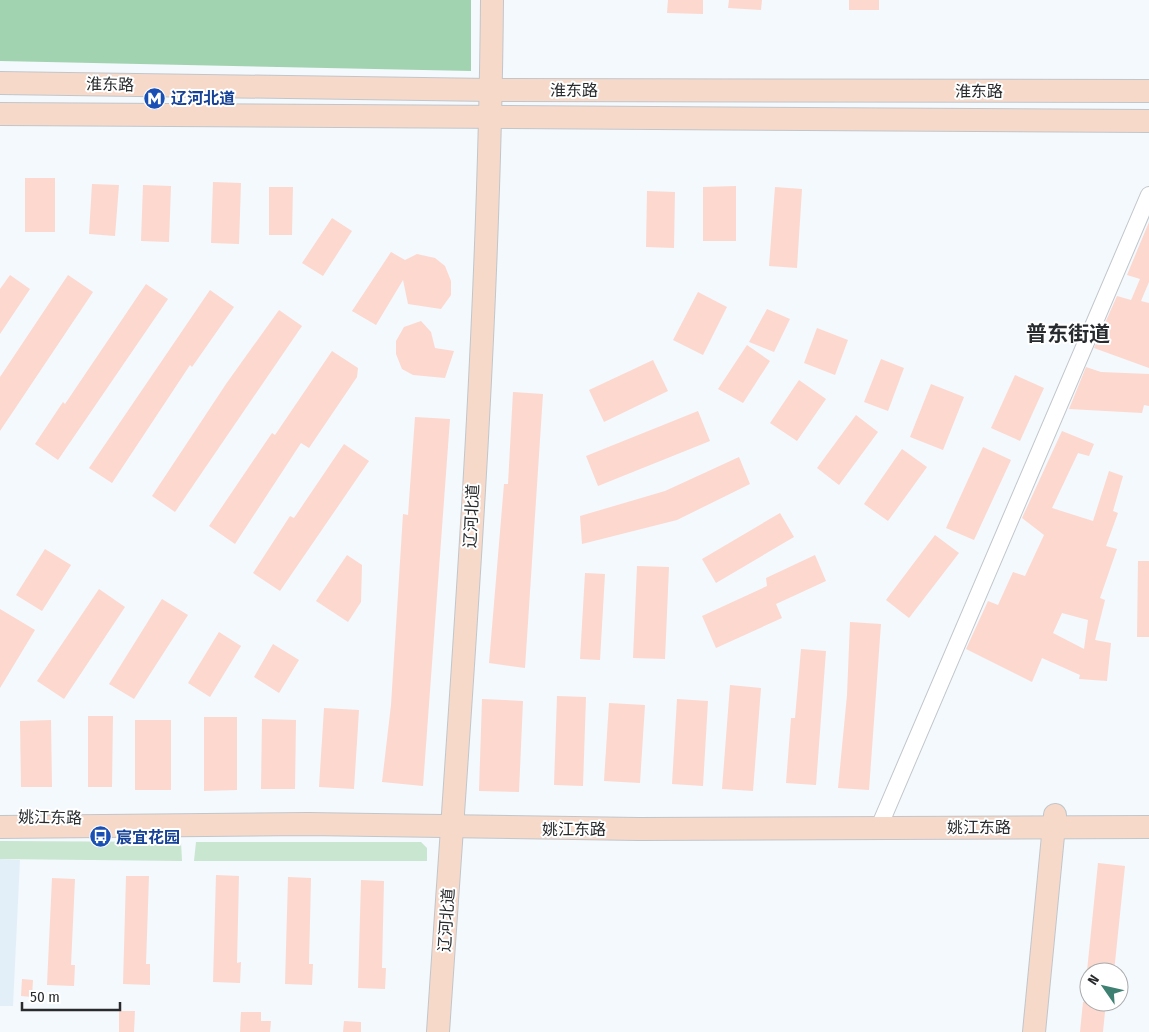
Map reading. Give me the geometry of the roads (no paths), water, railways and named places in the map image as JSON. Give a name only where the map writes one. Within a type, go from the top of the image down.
[{"type":"street","name":"辽河北道","points":[[438,1032],[480,363],[491,90],[492,0]]},
{"type":"street","name":"淮东路","points":[[0,83],[491,90],[1149,91]]},
{"type":"street","name":"淮东路","points":[[0,114],[1149,121]]},
{"type":"street","points":[[881,822],[1149,195]]},
{"type":"street","name":"姚江东路","points":[[0,827],[576,820],[1054,821],[1149,816]]},
{"type":"street","name":"姚江东路","points":[[0,817],[452,823]]},
{"type":"street","name":"姚江东路","points":[[1054,821],[1149,827]]},
{"type":"street","points":[[1034,1032],[1054,821]]},
{"type":"place","name":"辽河北道","points":[[155,98]]},
{"type":"place","name":"宸宜花园","points":[[100,837]]},
{"type":"district","name":"普东街道","points":[[1068,334]]}]
